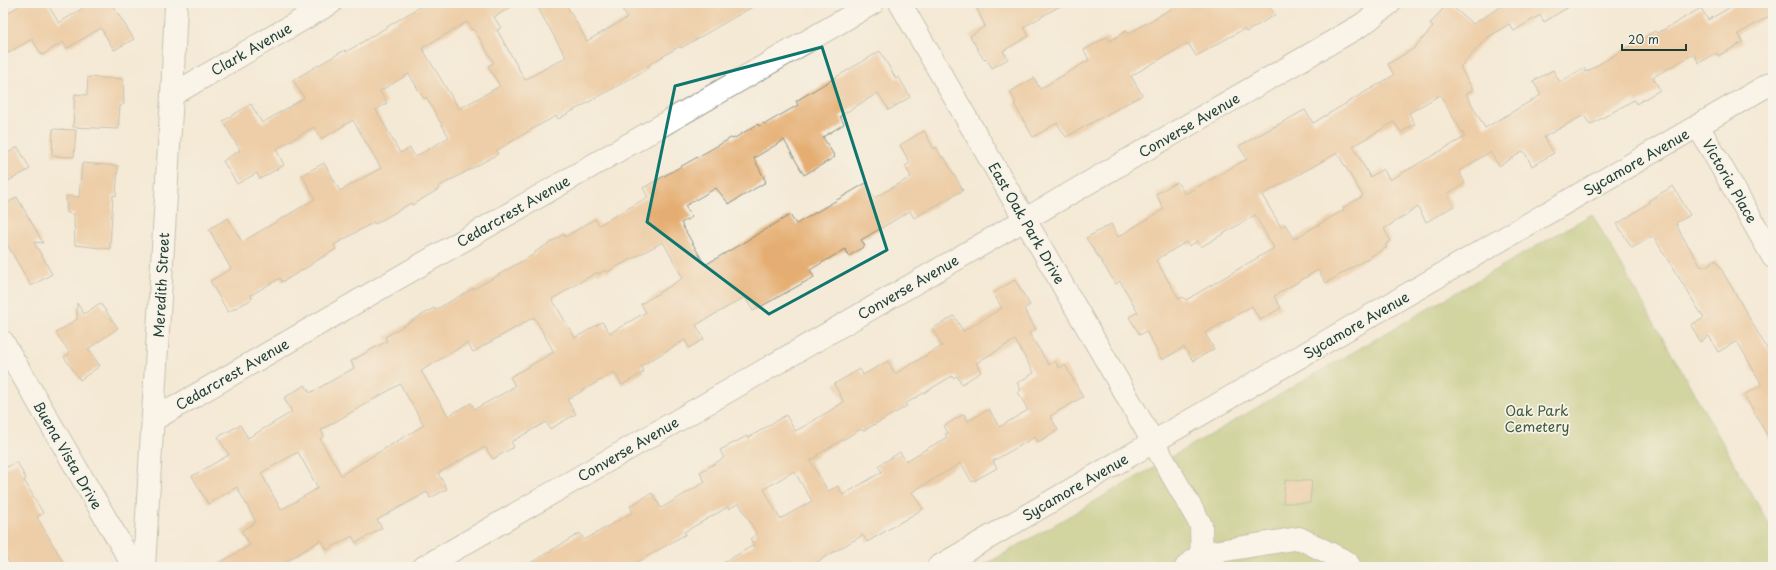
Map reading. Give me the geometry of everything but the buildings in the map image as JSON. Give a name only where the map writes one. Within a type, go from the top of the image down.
[{"type":"street","name":"Meredith Street","points":[[144,567],[172,95],[176,3]]},
{"type":"street","name":"Clark Avenue","points":[[172,95],[331,3]]},
{"type":"street","name":"Cedarcrest Avenue","points":[[153,420],[873,3]]},
{"type":"street","name":"East Oak Park Drive","points":[[900,3],[1201,524],[1196,563]]},
{"type":"street","name":"Converse Avenue","points":[[424,567],[1363,24],[1390,3]]},
{"type":"street","name":"Sycamore Avenue","points":[[938,567],[1773,82]]},
{"type":"street","name":"Victoria Place","points":[[1698,126],[1773,256]]},
{"type":"street","name":"Buena Vista Drive","points":[[3,342],[134,567]]},
{"type":"street","points":[[1196,563],[1299,538],[1347,562],[1350,567]]},
{"type":"highlighted area","points":[[822,47],[887,250],[769,314],[647,222],[675,86]]},
{"type":"green space","name":"Oak Park Cemetery","points":[[1592,214],[1773,531],[1773,567],[981,567]]}]
